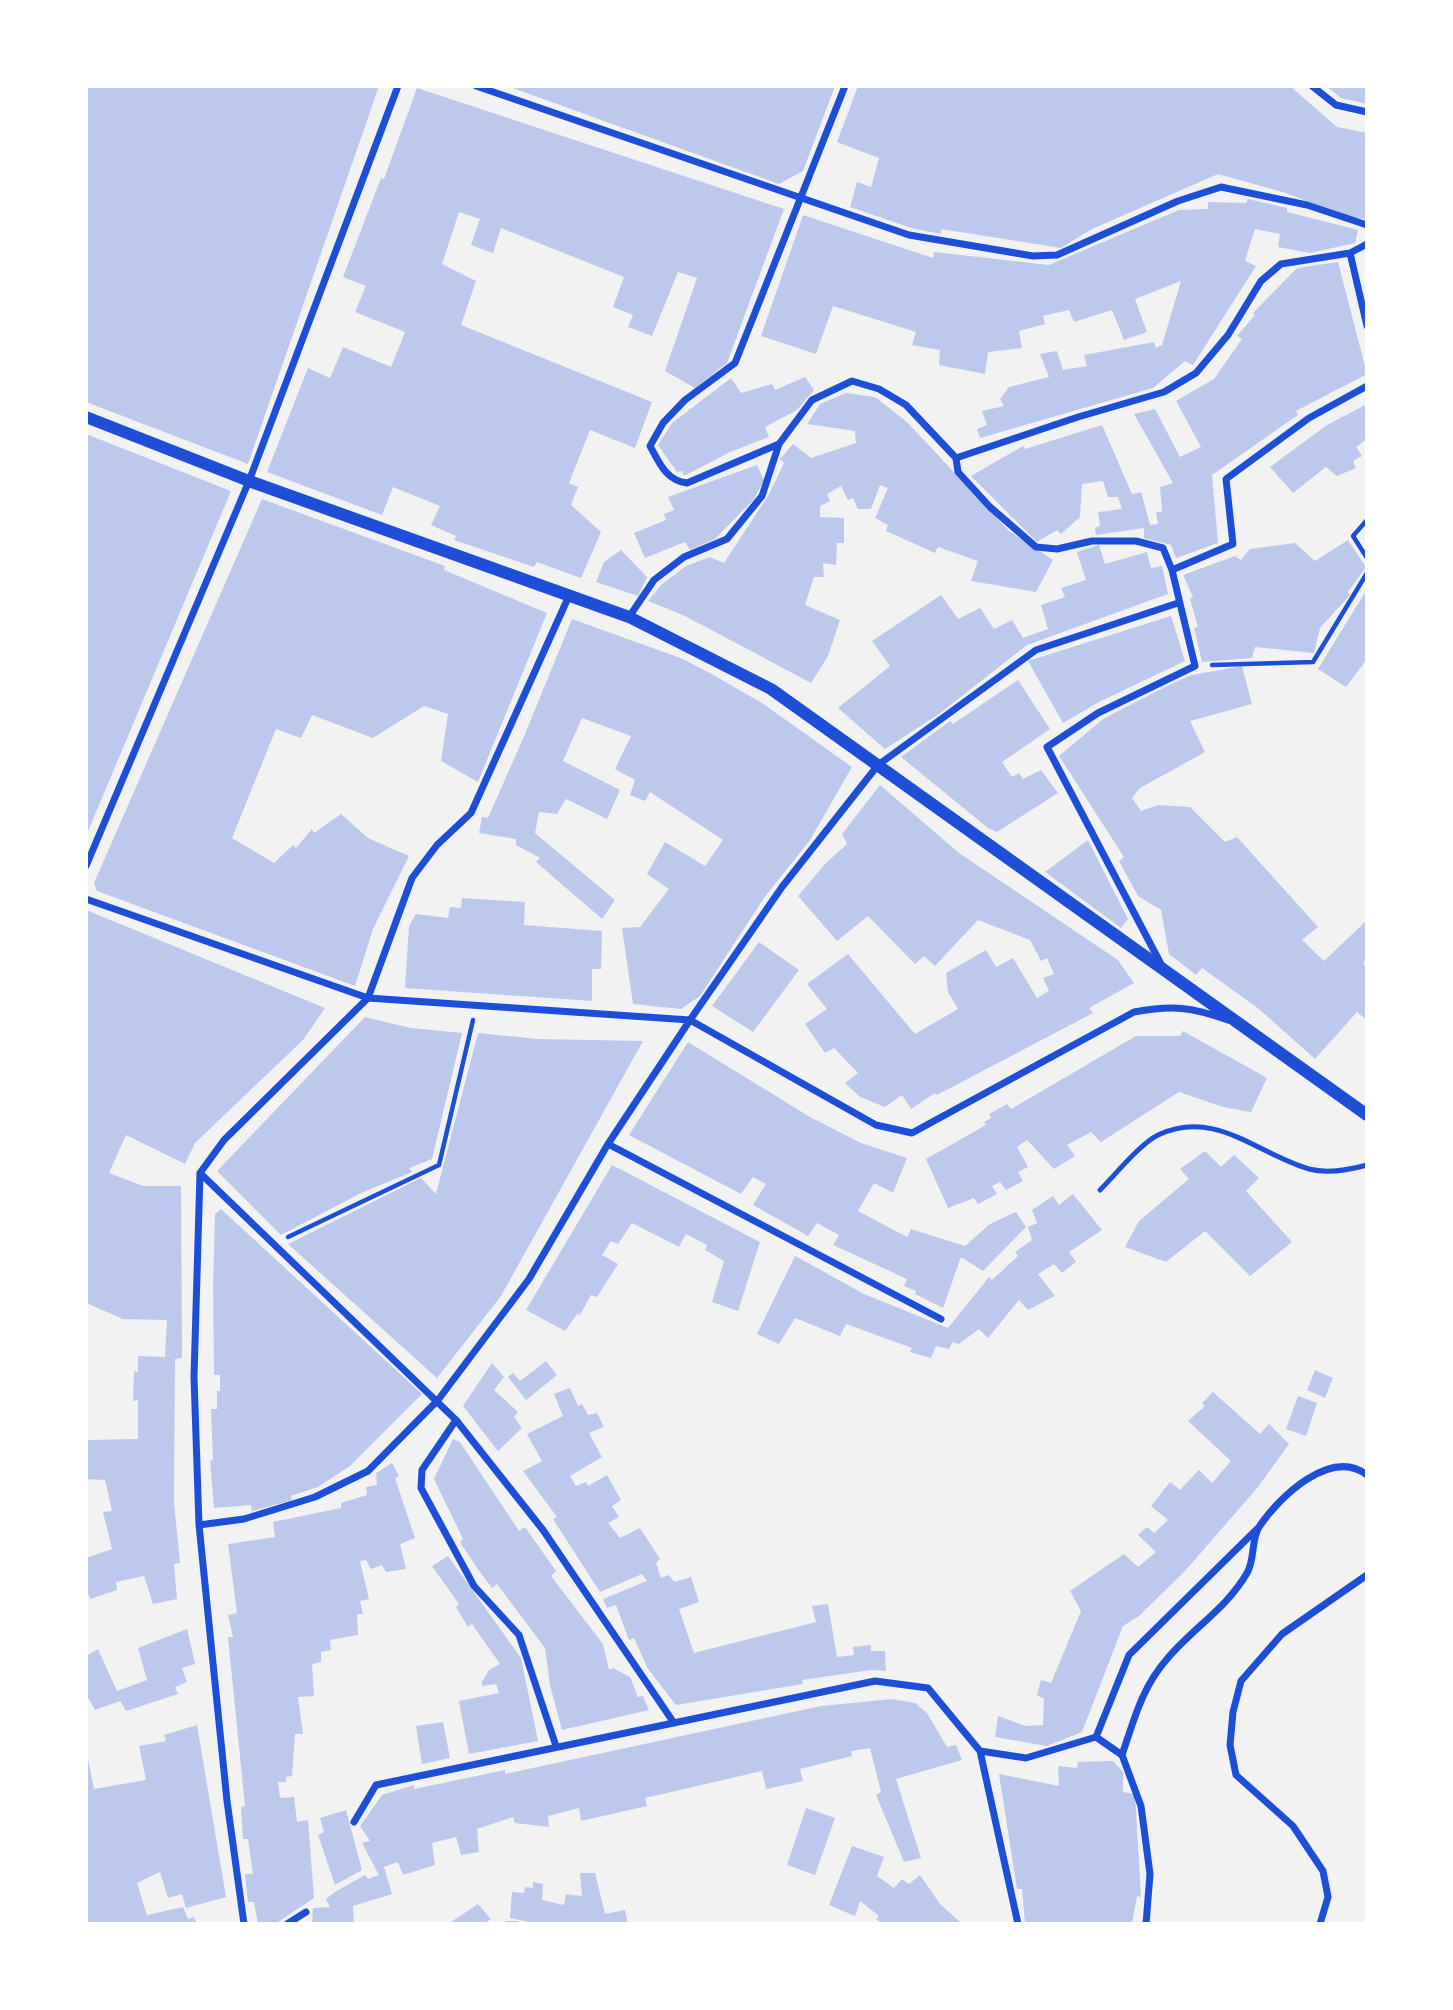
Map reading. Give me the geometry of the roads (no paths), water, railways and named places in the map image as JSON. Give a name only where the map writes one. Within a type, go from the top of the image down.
[{"type":"street","points":[[86,866],[249,481],[398,86]]},
{"type":"street","points":[[476,86],[909,235],[1033,256],[1057,255],[1178,201],[1221,187],[1307,205],[1367,225]]},
{"type":"street","points":[[779,444],[687,483],[676,482],[664,471],[650,446],[663,423],[685,400],[735,363],[845,86]]},
{"type":"street","points":[[1312,86],[1336,106],[1367,112]]},
{"type":"street","points":[[956,458],[1078,417],[1164,392],[1196,373],[1228,335],[1261,281],[1281,264],[1350,253],[1367,244]]},
{"type":"street","points":[[1350,253],[1367,326]]},
{"type":"street","points":[[629,617],[654,580],[684,557],[727,539],[762,496],[779,444],[811,400],[852,381],[879,389],[906,405],[956,458],[958,472],[990,507],[1036,547],[1057,549],[1092,541],[1136,541],[1163,548],[1172,570],[1195,667],[1098,713],[1047,747],[1166,972]]},
{"type":"street","points":[[1172,570],[1233,544],[1226,479],[1309,418],[1367,386]]},
{"type":"street","points":[[86,417],[249,481],[568,598],[629,617],[771,689],[1367,1114]]},
{"type":"street","points":[[244,1924],[227,1801],[200,1525],[194,1377],[200,1173],[224,1140],[368,998],[412,878],[437,845],[471,813],[568,598]]},
{"type":"street","points":[[200,1525],[244,1519],[315,1497],[368,1471],[438,1400],[529,1279],[608,1144],[782,887],[878,765],[1035,650],[1178,603]]},
{"type":"street","points":[[86,899],[368,998],[690,1020],[876,1125],[912,1132],[1134,1012],[1168,1006],[1192,1008],[1238,1024]]},
{"type":"street","points":[[608,1144],[941,1319]]},
{"type":"street","points":[[200,1173],[456,1420],[543,1530],[674,1723]]},
{"type":"street","points":[[456,1420],[422,1470],[421,1488],[474,1586],[519,1635],[556,1746]]},
{"type":"street","points":[[1096,1737],[1129,1655],[1175,1606],[1258,1528],[1303,1479],[1331,1468],[1358,1468],[1367,1475]]},
{"type":"street","points":[[1122,1755],[1140,1697],[1167,1658],[1208,1622],[1249,1572],[1258,1528]]},
{"type":"street","points":[[1320,1924],[1328,1897],[1323,1871],[1293,1826],[1236,1775],[1230,1745],[1233,1712],[1241,1681],[1282,1634],[1367,1575]]},
{"type":"street","points":[[354,1822],[376,1785],[875,1681],[928,1688],[980,1751],[1018,1924]]},
{"type":"street","points":[[980,1751],[1026,1758],[1096,1737]]},
{"type":"street","points":[[1096,1737],[1122,1755],[1142,1806],[1150,1874],[1145,1923]]},
{"type":"street","points":[[286,1924],[306,1912]]},
{"type":"lane","points":[[1100,1189],[1156,1136],[1189,1125],[1228,1132],[1279,1158],[1312,1170],[1346,1171],[1367,1165]]}]
